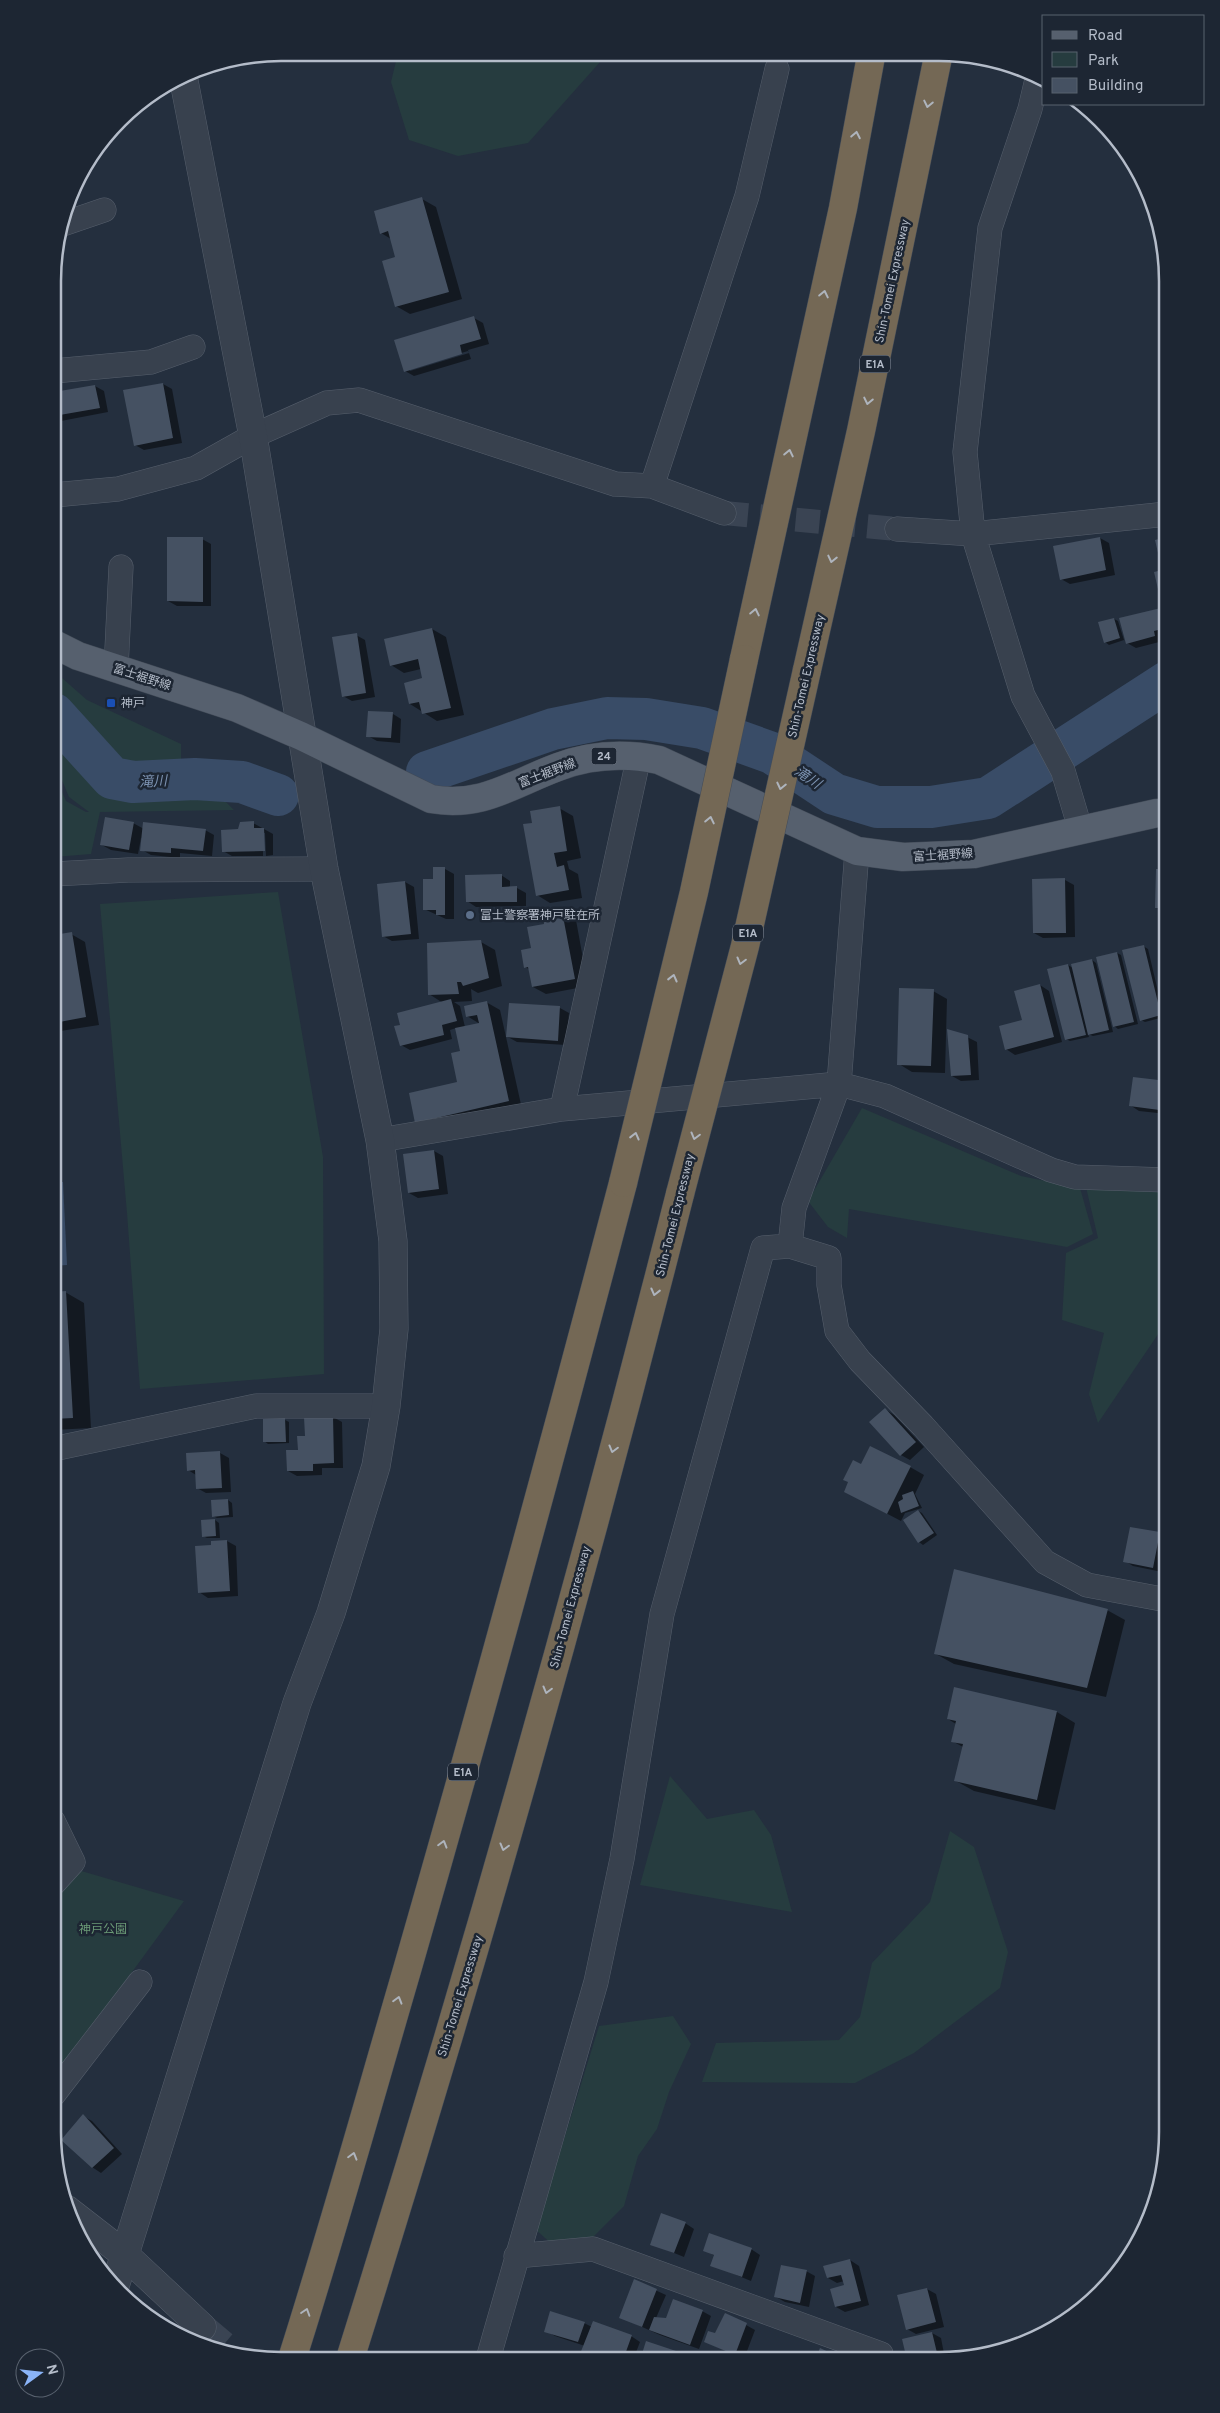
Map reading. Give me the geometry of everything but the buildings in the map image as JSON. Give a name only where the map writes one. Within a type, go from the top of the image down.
[{"type":"highway","name":"E1A","points":[[294,2352],[442,1847],[623,1183],[694,892],[842,208],[871,61]]},
{"type":"highway","name":"Shin-Tomei Expressway","points":[[352,2352],[501,1858],[637,1363],[745,946],[861,431],[937,61]]},
{"type":"main road","name":"富士裾野線","points":[[61,648],[78,656],[237,708],[301,736],[431,799],[452,802],[484,798],[559,766],[595,756],[639,756],[659,760],[857,851],[904,857],[974,854],[1080,828],[1159,813]]},
{"type":"street","points":[[652,486],[747,196],[777,69]]},
{"type":"street","points":[[117,2278],[297,1702],[330,1613],[376,1466],[386,1406],[394,1330],[393,1241],[380,1140],[324,869],[253,436],[185,84]]},
{"type":"street","points":[[1036,84],[1030,109],[990,228],[965,452],[973,534],[1023,696],[1063,771],[1080,828]]},
{"type":"street","points":[[70,222],[104,210]]},
{"type":"street","points":[[61,370],[151,362],[193,347]]},
{"type":"street","points":[[61,493],[118,489],[154,481],[196,468],[253,436],[327,403],[358,400],[615,484],[652,486],[724,513]]},
{"type":"street","points":[[897,529],[973,534],[1159,515]]},
{"type":"street","points":[[116,669],[120,567]]},
{"type":"street","points":[[562,1109],[639,756]]},
{"type":"street","points":[[790,1246],[794,1208],[838,1084],[857,851]]},
{"type":"street","points":[[61,874],[128,870],[324,869]]},
{"type":"street","points":[[380,1140],[562,1109],[838,1084],[885,1096],[1051,1170],[1075,1177],[1159,1180]]},
{"type":"street","points":[[493,2352],[516,2256],[596,1982],[622,1858],[662,1614],[763,1248],[790,1246],[829,1258],[829,1285],[837,1331],[860,1361],[923,1426],[1045,1562],[1087,1585],[1159,1598]]},
{"type":"street","points":[[61,1447],[256,1406],[386,1406]]},
{"type":"street","points":[[61,1837],[73,1862],[61,1875]]},
{"type":"street","points":[[61,2083],[140,1982]]},
{"type":"street","points":[[80,2220],[124,2254],[202,2326]]},
{"type":"street","points":[[516,2256],[593,2249],[876,2352]]},
{"type":"green space","points":[[396,61],[602,61],[528,143],[458,156],[409,140],[391,82]]},
{"type":"green space","points":[[61,677],[87,700],[181,744],[181,781],[221,797],[234,810],[100,812],[91,854],[61,856],[61,790],[66,801],[89,812],[69,797],[61,778]]},
{"type":"green space","points":[[278,892],[323,1157],[324,1374],[140,1389],[127,1213],[100,904]]},
{"type":"green space","points":[[862,1108],[1021,1176],[1080,1188],[1093,1234],[1067,1247],[849,1209],[847,1238],[828,1227],[808,1201]]},
{"type":"green space","points":[[1159,1181],[1159,1333],[1098,1423],[1089,1394],[1104,1333],[1062,1320],[1066,1253],[1098,1238],[1085,1183]]},
{"type":"green space","points":[[670,1776],[707,1819],[754,1810],[771,1835],[792,1912],[640,1885]]},
{"type":"green space","points":[[950,1831],[974,1847],[1008,1952],[1000,1988],[914,2053],[855,2083],[702,2082],[716,2043],[839,2040],[860,2017],[872,1963],[930,1902]]},
{"type":"green space","name":"神戸公園","points":[[78,1870],[184,1901],[61,2069],[61,1888]]},
{"type":"green space","points":[[673,2016],[691,2044],[669,2092],[657,2129],[638,2156],[624,2206],[589,2241],[553,2245],[536,2230],[599,2026]]},
{"type":"water","points":[[61,1182],[63,1182],[67,1265],[61,1265]]},
{"type":"waterway","name":"滝川","points":[[427,772],[553,729],[607,718],[646,719],[702,728],[772,753],[834,794],[877,807],[931,807],[988,798],[1159,687]]},
{"type":"waterway","name":"滝川","points":[[61,722],[112,778],[133,782],[195,779],[242,782],[278,795]]},
{"type":"tunnel","points":[[724,513],[897,529]]},
{"type":"tunnel","points":[[202,2327],[221,2343]]},
{"type":"place","name":"神戸","points":[[111,703]]},
{"type":"place","name":"富士警察署神戸駐在所","points":[[470,915]]}]
